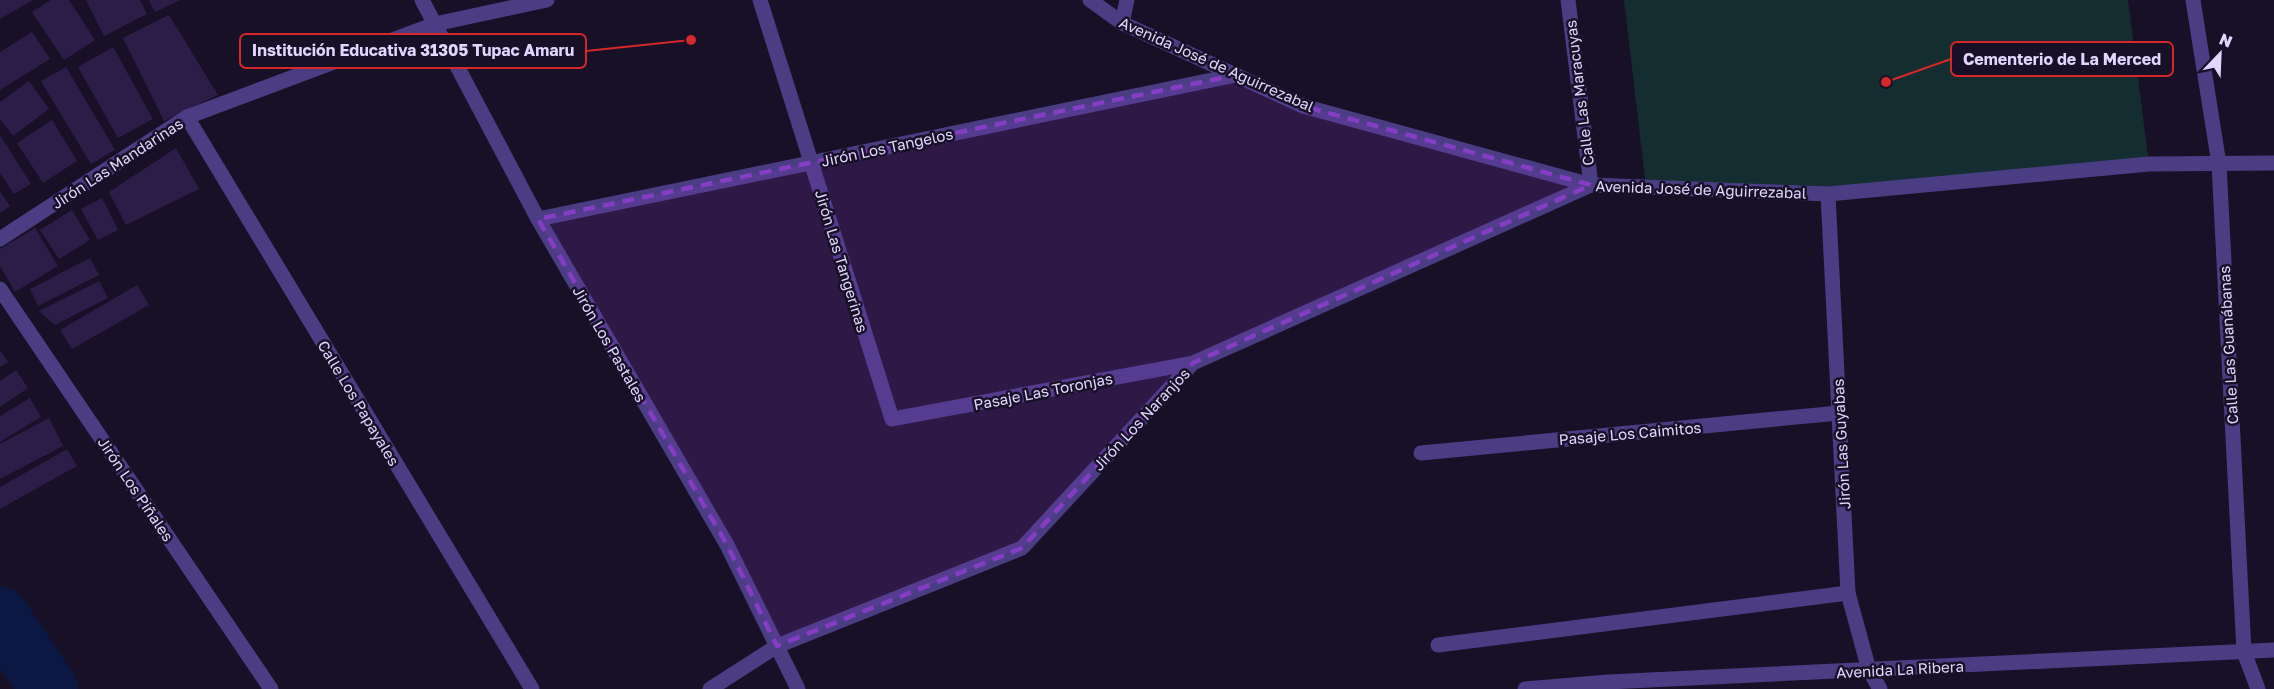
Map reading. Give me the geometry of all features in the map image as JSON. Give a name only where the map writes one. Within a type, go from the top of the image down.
[{"type":"street","name":"Jirón Los Pastales","points":[[422,0],[538,219],[727,546],[798,689]]},
{"type":"street","name":"Jirón Las Mandarinas","points":[[0,239],[187,117],[435,24],[547,0]]},
{"type":"street","name":"Jirón Las Tangerinas","points":[[760,0],[892,419]]},
{"type":"street","name":"Avenida José de Aguirrezabal","points":[[1090,0],[1122,23],[1303,106],[1591,185],[1828,194],[2149,164],[2274,164]]},
{"type":"street","points":[[1122,23],[1126,0]]},
{"type":"street","name":"Calle Las Maracuyas","points":[[1568,0],[1591,185]]},
{"type":"street","name":"Calle Las Guanábanas","points":[[2193,0],[2219,164],[2244,652],[2258,689]]},
{"type":"street","name":"Jirón Los Tangelos","points":[[538,219],[1236,75]]},
{"type":"street","name":"Calle Los Papayales","points":[[187,117],[532,689]]},
{"type":"street","name":"Jirón Los Naranjos","points":[[710,689],[777,646],[1022,548],[1194,363],[1591,185]]},
{"type":"street","name":"Jirón Las Guyabas","points":[[1828,194],[1848,593],[1869,670],[1880,689]]},
{"type":"street","name":"Jirón Los Piñales","points":[[0,289],[272,689]]},
{"type":"street","name":"Pasaje Las Toronjas","points":[[892,419],[1194,363]]},
{"type":"street","name":"Pasaje Los Caimitos","points":[[1421,453],[1839,413]]},
{"type":"street","points":[[1438,645],[1848,593]]},
{"type":"street","name":"Avenida La Ribera","points":[[1525,689],[2274,650]]},
{"type":"highlighted area","points":[[1236,75],[1303,106],[1591,185],[1193,363],[1022,548],[777,646],[727,545],[538,219]]},
{"type":"green space","points":[[1624,0],[2128,0],[2149,164],[1828,194],[1646,187]]},
{"type":"building","points":[[0,0],[33,0],[0,19]]},
{"type":"building","points":[[51,0],[69,0],[95,40],[64,60],[32,12]]},
{"type":"building","points":[[86,0],[140,0],[147,14],[104,36]]},
{"type":"building","points":[[149,0],[180,0],[155,12]]},
{"type":"building","points":[[169,15],[218,95],[164,121],[123,38]]},
{"type":"building","points":[[32,32],[50,59],[0,90],[0,52]]},
{"type":"building","points":[[113,47],[153,119],[118,138],[78,67]]},
{"type":"building","points":[[66,67],[115,150],[91,164],[41,81]]},
{"type":"building","points":[[29,81],[49,109],[13,136],[0,119],[0,102]]},
{"type":"building","points":[[52,120],[77,161],[43,183],[17,143]]},
{"type":"building","points":[[0,135],[31,184],[14,194],[0,173]]},
{"type":"building","points":[[176,148],[199,189],[126,225],[109,192]]},
{"type":"building","points":[[0,191],[10,206],[0,213]]},
{"type":"building","points":[[102,198],[118,230],[98,240],[81,209]]},
{"type":"building","points":[[72,210],[90,240],[59,259],[40,230]]},
{"type":"building","points":[[35,228],[58,266],[15,292],[0,266],[0,249]]},
{"type":"building","points":[[90,258],[99,275],[38,306],[30,289]]},
{"type":"building","points":[[99,281],[108,298],[55,325],[39,311]]},
{"type":"building","points":[[137,285],[149,305],[72,349],[60,330]]},
{"type":"building","points":[[0,350],[8,362],[0,367]]},
{"type":"building","points":[[16,370],[28,388],[0,407],[0,381]]},
{"type":"building","points":[[30,398],[41,417],[0,442],[0,416]]},
{"type":"building","points":[[49,418],[63,446],[0,479],[0,444]]},
{"type":"building","points":[[67,449],[77,466],[0,509],[0,487]]},
{"type":"waterway","points":[[0,616],[49,689]]},
{"type":"place","name":"Institución Educativa 31305 Tupac Amaru","points":[[691,40]]},
{"type":"place","name":"Cementerio de La Merced","points":[[1886,82]]}]
